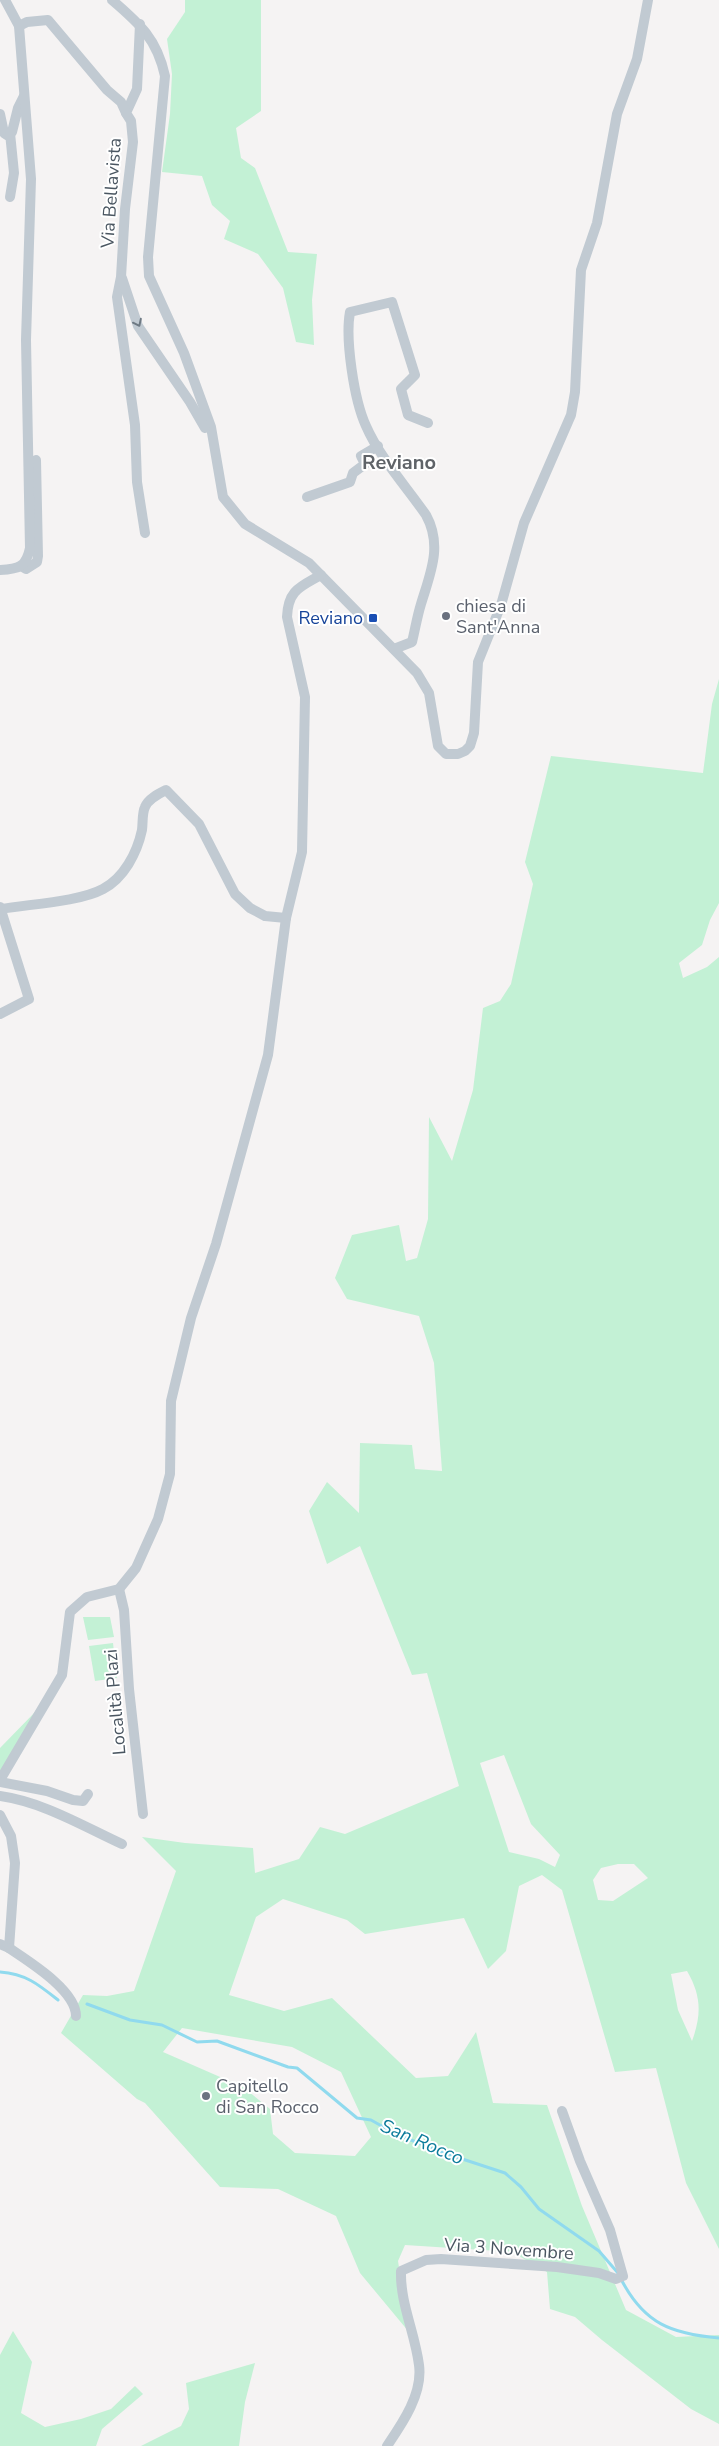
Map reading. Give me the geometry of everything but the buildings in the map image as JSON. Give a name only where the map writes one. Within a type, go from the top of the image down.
[{"type":"street","points":[[0,570],[21,566],[27,560],[30,548],[26,340],[31,179],[20,26],[5,0]]},
{"type":"street","points":[[112,0],[140,24],[151,37],[161,58],[165,76],[148,257],[149,276],[184,353],[214,437],[218,475],[223,497],[245,524],[309,563],[417,673],[429,693],[438,746],[446,754],[458,754],[470,746],[474,733],[478,662],[501,605],[524,523],[571,415],[575,392],[581,270],[597,223],[618,114],[637,59],[648,0]]},
{"type":"street","points":[[20,26],[27,22],[48,20],[56,26],[107,90],[121,102],[126,113]]},
{"type":"street","name":"Via Bellavista","points":[[140,24],[137,89],[126,113],[131,120],[133,142],[125,209],[121,277],[117,297],[122,346],[135,425],[137,482],[145,533]]},
{"type":"street","points":[[10,197],[14,173],[10,133],[24,95]]},
{"type":"street","points":[[0,114],[4,133],[7,135],[10,133]]},
{"type":"street","name":"Via Bellavista","points":[[121,277],[138,326],[190,402],[205,429],[214,437]]},
{"type":"street","points":[[394,649],[412,642],[434,561],[435,540],[433,528],[426,515],[365,425],[350,355],[350,312],[392,302],[415,375],[401,389],[408,415],[428,423]]},
{"type":"street","points":[[307,498],[350,482],[353,473],[365,464],[360,456],[378,446]]},
{"type":"street","points":[[21,566],[26,569],[37,562],[36,460]]},
{"type":"street","points":[[88,1794],[83,1801],[72,1800],[47,1791],[0,1781],[62,1676],[70,1612],[87,1597],[119,1589],[136,1568],[155,1528],[170,1474],[171,1401],[191,1318],[216,1244],[268,1055],[286,918],[302,852],[305,696],[287,617],[287,604],[296,589],[321,575]]},
{"type":"street","points":[[0,1014],[29,999],[0,908],[77,897],[102,890],[118,878],[130,863],[141,832],[145,806],[154,796],[166,790],[199,824],[235,894],[250,908],[265,916],[286,918]]},
{"type":"street","name":"Località Plazi","points":[[119,1589],[124,1610],[129,1684],[143,1814]]},
{"type":"street","points":[[0,1796],[23,1801],[52,1812],[122,1844]]},
{"type":"street","points":[[0,1815],[11,1836],[15,1863],[4,1946],[63,1989],[71,2000],[76,2016]]},
{"type":"street","name":"Via 3 Novembre","points":[[387,2446],[407,2413],[414,2396],[419,2366],[401,2289],[401,2271],[426,2260],[441,2259],[557,2267],[599,2273],[618,2278],[623,2274],[610,2230],[580,2161],[562,2111]]},
{"type":"green space","points":[[185,0],[261,0],[261,111],[236,128],[241,158],[255,168],[288,252],[317,254],[312,300],[314,345],[296,342],[283,288],[258,254],[224,239],[230,221],[212,205],[202,176],[162,172],[170,114],[172,74],[167,39],[185,12]]},
{"type":"green space","points":[[719,679],[719,903],[710,920],[702,945],[679,963],[683,978],[707,967],[719,957],[719,2249],[686,2183],[656,2068],[615,2072],[562,1890],[542,1875],[519,1886],[506,1951],[488,1969],[464,1918],[365,1934],[347,1920],[283,1899],[256,1917],[229,1995],[284,2011],[332,1998],[416,2078],[448,2076],[476,2032],[493,2103],[547,2105],[582,2206],[626,2310],[676,2337],[719,2335],[719,2424],[691,2409],[575,2317],[550,2309],[547,2272],[512,2252],[405,2245],[398,2261],[409,2332],[360,2273],[336,2216],[278,2189],[220,2187],[145,2103],[137,2099],[61,2033],[83,1995],[107,1996],[134,1991],[176,1871],[142,1837],[185,1843],[253,1848],[255,1873],[299,1859],[320,1827],[345,1834],[459,1786],[427,1673],[412,1675],[360,1546],[327,1564],[309,1511],[327,1482],[359,1513],[360,1443],[412,1445],[415,1469],[442,1471],[434,1363],[419,1316],[347,1299],[335,1278],[352,1235],[399,1225],[406,1261],[417,1258],[428,1219],[429,1117],[452,1161],[473,1090],[483,1008],[500,1001],[511,984],[533,884],[525,862],[551,756],[703,773],[712,704]],"holes":[[[504,1755],[531,1824],[560,1855],[555,1867],[539,1859],[509,1852],[480,1763]],[[618,1864],[634,1864],[648,1878],[613,1901],[598,1900],[593,1880],[601,1868]],[[687,1971],[695,1988],[699,2013],[692,2041],[678,2010],[671,1974]],[[182,2028],[292,2047],[341,2072],[371,2137],[355,2156],[295,2153],[273,2134],[270,2109],[243,2087],[163,2052]]]},
{"type":"green space","points":[[83,1617],[110,1617],[114,1637],[88,1640]]},
{"type":"green space","points":[[113,1643],[117,1678],[95,1681],[89,1646]]},
{"type":"green space","points":[[39,1708],[0,1773],[0,1748]]},
{"type":"green space","points":[[13,2331],[32,2362],[21,2413],[45,2427],[81,2419],[111,2409],[135,2386],[143,2394],[102,2429],[96,2446],[0,2446],[0,2355]]},
{"type":"green space","points":[[255,2363],[245,2402],[239,2446],[141,2446],[181,2426],[189,2409],[186,2383]]},
{"type":"waterway","name":"San Rocco","points":[[0,1972],[25,1978],[58,2000]]},
{"type":"waterway","name":"San Rocco","points":[[87,2004],[130,2020],[162,2025],[197,2042],[217,2041],[288,2067],[297,2068],[357,2118],[371,2120],[396,2134],[441,2152],[505,2173],[521,2187],[539,2209],[599,2251],[618,2273]]},
{"type":"waterway","name":"San Rocco","points":[[621,2279],[639,2307],[661,2324],[687,2333],[719,2338]]},
{"type":"place","name":"chiesa di Sant'Anna","points":[[446,616]]},
{"type":"place","name":"Reviano","points":[[373,618]]},
{"type":"place","name":"Capitello di San Rocco","points":[[206,2096]]},
{"type":"district","name":"Reviano","points":[[399,462]]}]
